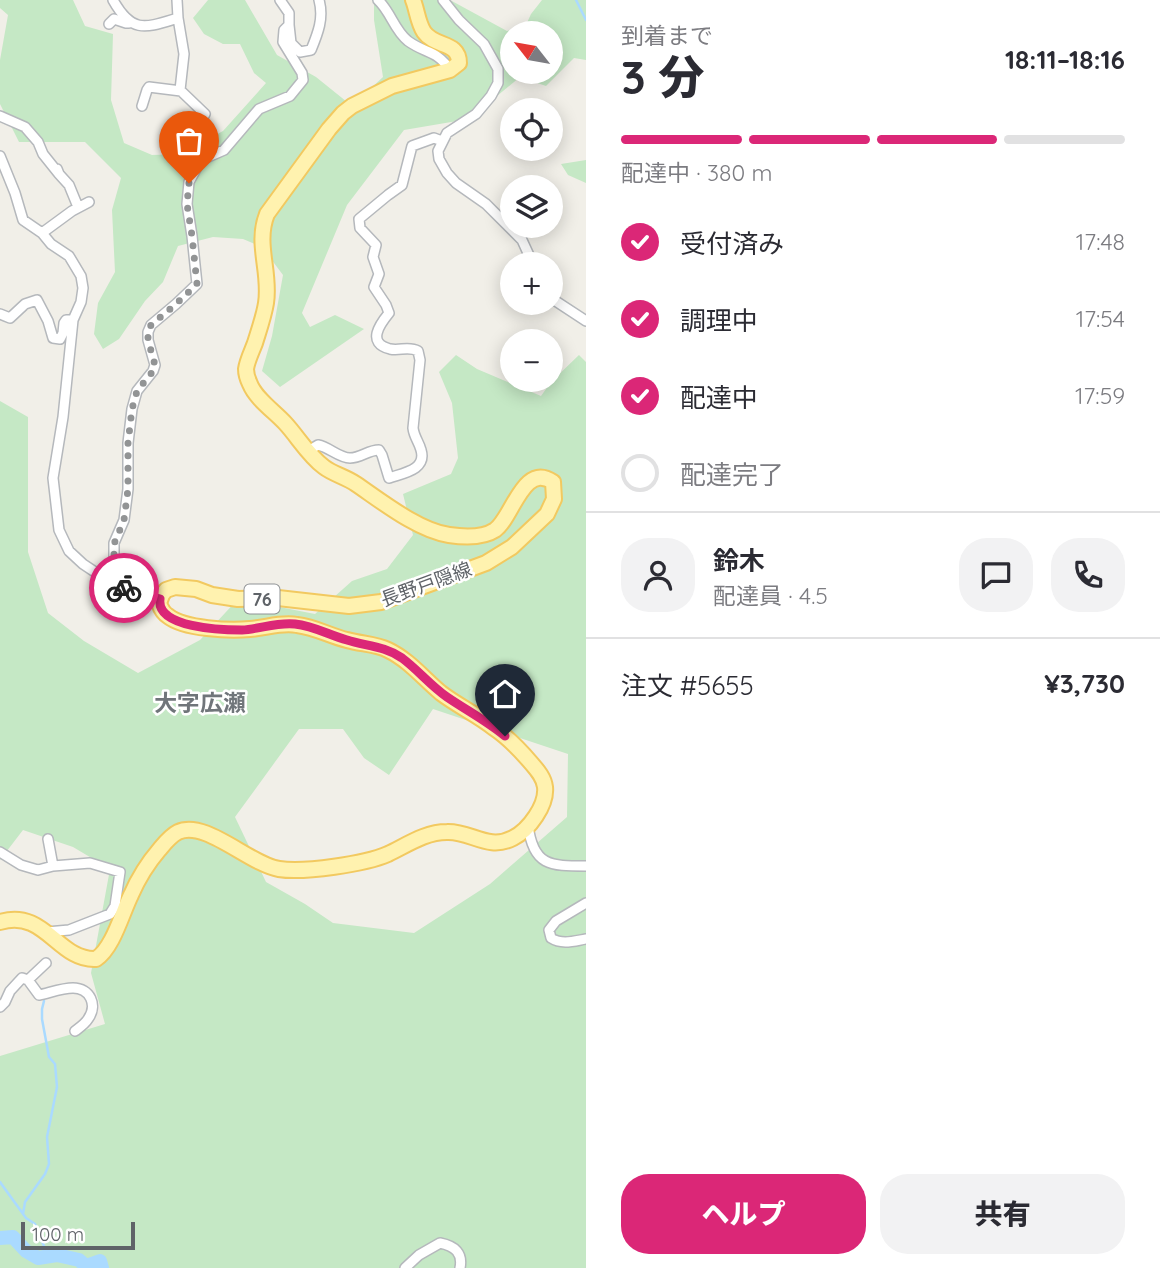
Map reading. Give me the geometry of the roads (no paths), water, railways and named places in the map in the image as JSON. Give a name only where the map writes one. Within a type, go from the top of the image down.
[{"type":"main road","points":[[413,0],[425,34],[455,50],[459,55],[459,63],[450,70]]},
{"type":"main road","name":"長野戸隠線","points":[[160,599],[166,590],[175,587],[238,599],[285,598],[349,606],[381,602],[486,563],[512,547],[544,518],[551,508],[554,499],[552,482],[541,477],[529,482],[522,490],[494,531],[459,537],[443,534],[402,515],[325,468],[250,386],[246,368],[267,300],[262,234],[267,214],[343,113],[392,86],[450,70]]},
{"type":"main road","name":"76","points":[[0,922],[26,920],[47,932],[79,957],[90,960],[100,957],[144,870],[165,842],[176,833],[194,831],[210,834],[262,864],[294,870],[369,861],[423,837],[447,832],[502,843],[518,835],[541,809],[545,796],[542,778],[516,745],[493,726],[445,696],[397,654],[298,625],[279,624],[242,630],[193,625],[167,616],[160,608],[160,599]]},
{"type":"street","points":[[113,0],[119,10],[138,26],[153,26],[178,18]]},
{"type":"street","points":[[177,0],[184,54],[181,92]]},
{"type":"street","points":[[280,0],[289,13],[292,43],[300,52],[311,50],[320,25],[322,11],[319,0]]},
{"type":"street","points":[[378,0],[407,40],[442,58],[450,70]]},
{"type":"street","points":[[443,0],[484,44],[498,69],[498,83],[476,114],[447,132],[438,151],[439,159],[456,183],[486,204],[522,240],[528,252]]},
{"type":"street","points":[[109,24],[114,19],[131,22]]},
{"type":"street","points":[[118,585],[114,544],[124,520],[132,409],[137,391],[155,365],[148,340],[151,325],[197,284],[187,204],[189,183],[201,160],[224,150],[259,109],[290,96],[303,80],[302,73],[283,42],[284,30],[289,25]]},
{"type":"street","points":[[142,106],[149,87],[181,92],[205,114],[195,133],[204,159]]},
{"type":"street","points":[[0,117],[24,127],[38,142],[43,154],[69,185],[78,207]]},
{"type":"street","points":[[308,451],[318,444],[346,458],[353,458],[379,450],[389,478],[417,468],[421,462],[422,452],[414,437],[413,428],[421,360],[418,351],[412,348],[389,349],[376,337],[376,331],[389,313],[374,287],[379,274],[373,257],[376,245],[360,228],[359,219],[402,185],[412,146],[434,138],[442,141]]},
{"type":"street","points":[[0,156],[23,220],[69,256],[81,276],[83,288],[81,302],[73,320],[63,417],[53,478],[59,530],[69,551],[83,564],[118,585],[160,599]]},
{"type":"street","points":[[55,163],[58,174]]},
{"type":"street","points":[[42,233],[89,202]]},
{"type":"street","points":[[0,314],[10,318],[25,304],[37,300],[53,338],[57,339],[63,336],[66,320],[73,320]]},
{"type":"street","points":[[563,306],[586,321]]},
{"type":"street","points":[[528,825],[535,853],[544,861],[563,866],[586,866]]},
{"type":"street","points":[[48,839],[53,866]]},
{"type":"street","points":[[0,852],[21,865],[38,870],[90,863],[120,872],[115,906],[110,914],[69,930],[47,932]]},
{"type":"street","points":[[586,903],[556,921],[549,930],[551,938],[557,942],[586,939]]},
{"type":"street","points":[[28,980],[46,963]]},
{"type":"street","points":[[0,1007],[22,978],[28,980],[39,995],[72,988],[85,990],[93,1007],[89,1019],[75,1031]]},
{"type":"street","points":[[405,1268],[419,1255],[440,1243],[460,1254],[460,1268]]},
{"type":"waterway","points":[[576,0],[586,20]]},
{"type":"waterway","points":[[23,1214],[25,1202],[49,1164],[47,1137],[57,1087],[55,1064],[49,1057],[42,1019],[44,1001]]},
{"type":"waterway","points":[[0,1182],[26,1218],[35,1224],[48,1256]]},
{"type":"waterway","points":[[0,1238],[13,1237],[26,1251],[38,1258],[57,1255],[79,1260],[86,1266],[100,1261],[102,1268]]},
{"type":"district","name":"大字広瀬","points":[[200,702]]}]
